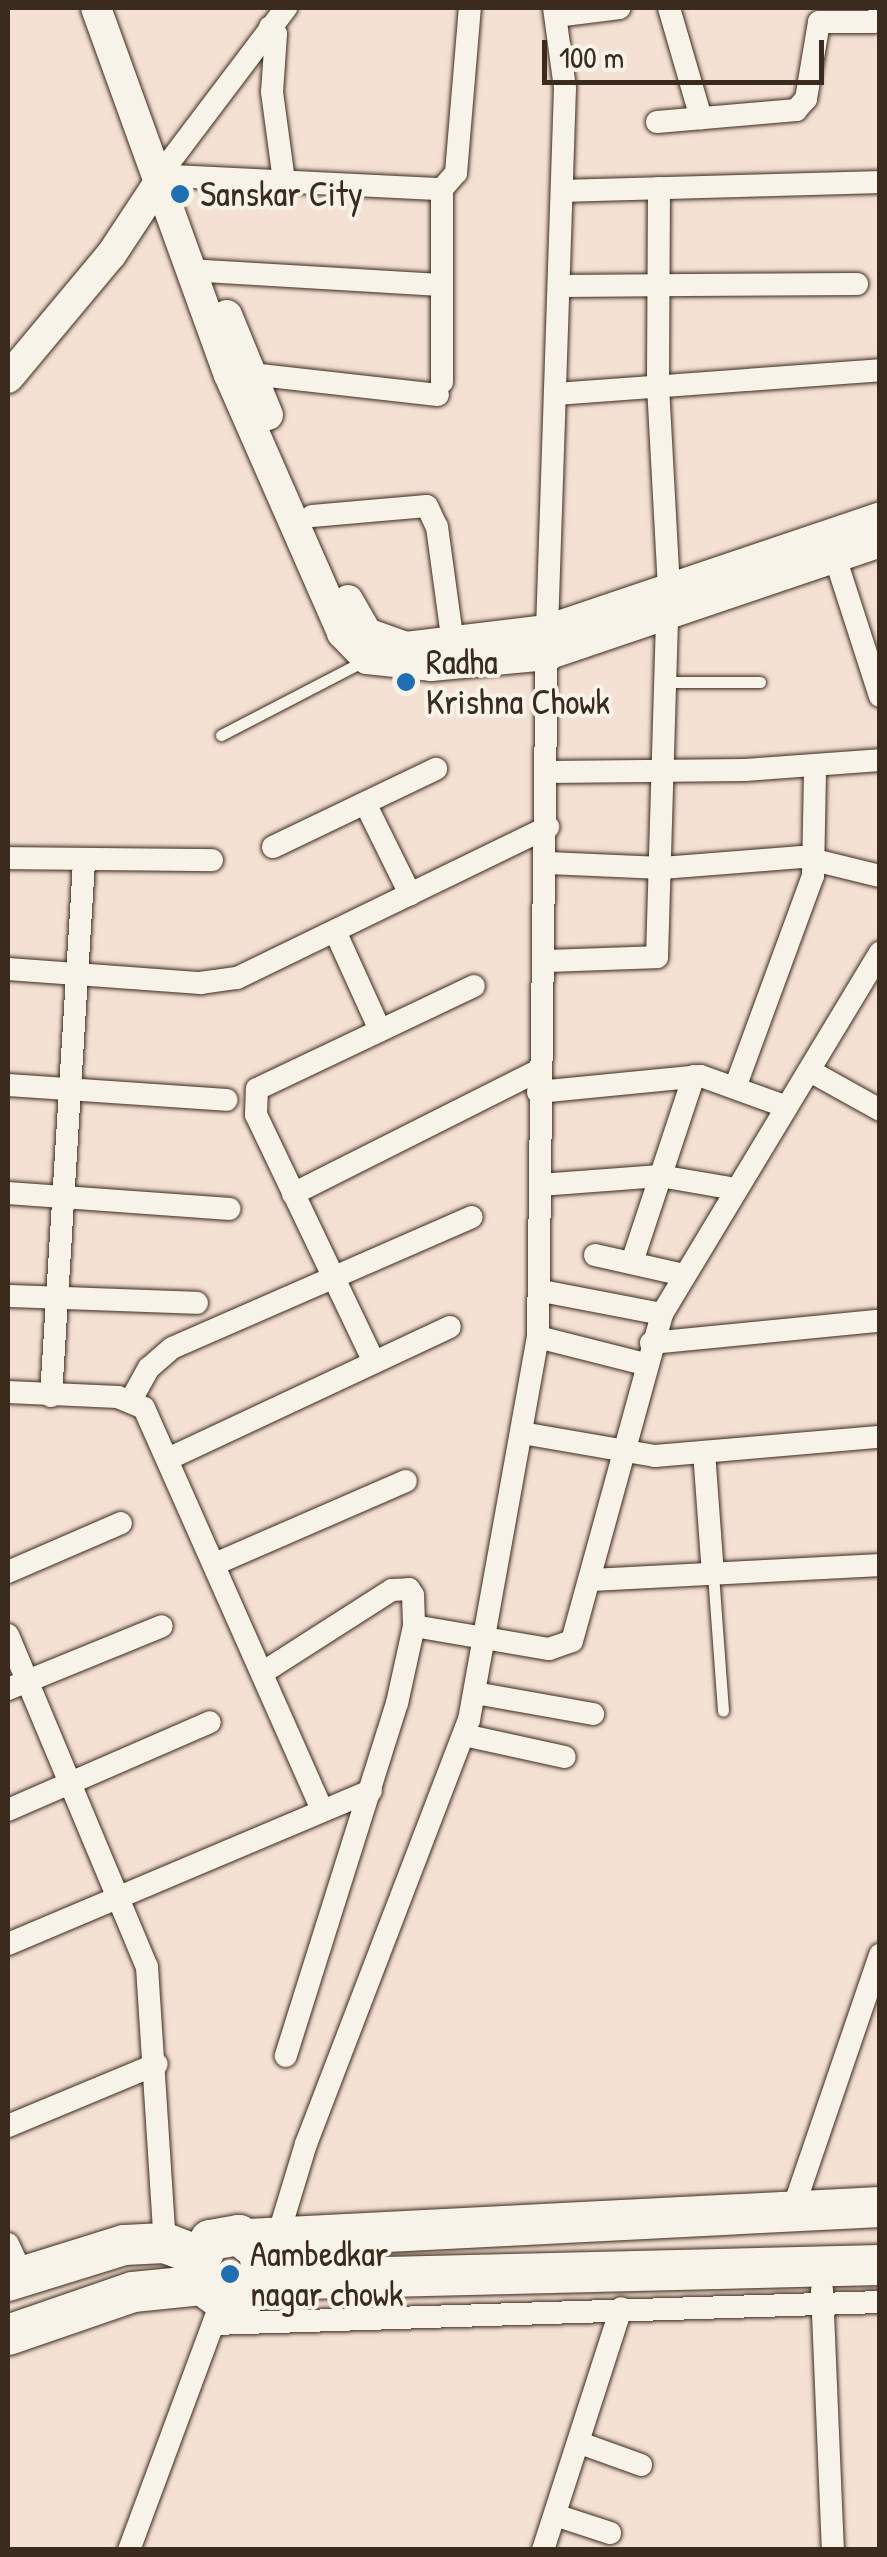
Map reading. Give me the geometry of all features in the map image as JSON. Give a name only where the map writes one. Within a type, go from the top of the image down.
[{"type":"highway","points":[[200,2282],[219,2235],[263,2238],[880,2207]]},
{"type":"highway","points":[[12,2266],[88,2251],[245,2296],[261,2280],[263,2238]]},
{"type":"highway","points":[[261,2280],[822,2284],[880,2265]]},
{"type":"highway","points":[[8,2335],[133,2292],[200,2282]]},
{"type":"street","points":[[96,8],[166,175]]},
{"type":"street","points":[[112,8],[198,270],[322,588],[342,632],[368,659],[430,666],[547,643],[880,542]]},
{"type":"street","points":[[8,378],[111,255],[286,8]]},
{"type":"street","points":[[251,374],[440,388],[442,189],[456,173],[470,8]]},
{"type":"street","points":[[263,2238],[306,2144],[464,1735],[487,1640],[538,1337],[542,1290],[538,1082],[548,863],[547,643],[565,64],[555,12],[619,8]]},
{"type":"street","points":[[669,8],[701,118]]},
{"type":"street","points":[[657,122],[796,110],[806,99],[819,22],[874,22],[880,14]]},
{"type":"street","points":[[270,28],[276,34],[272,92],[284,182]]},
{"type":"street","points":[[166,175],[442,189]]},
{"type":"street","points":[[562,191],[880,182]]},
{"type":"street","points":[[544,961],[657,956],[668,604],[658,386],[659,188]]},
{"type":"street","points":[[198,270],[441,284]]},
{"type":"street","points":[[198,270],[251,374],[367,632],[406,646],[547,643]]},
{"type":"street","points":[[560,286],[857,284]]},
{"type":"street","points":[[556,394],[880,370]]},
{"type":"street","points":[[312,516],[427,506],[437,527],[453,644]]},
{"type":"street","points":[[668,604],[880,517]]},
{"type":"street","points":[[836,557],[875,666],[880,696]]},
{"type":"street","points":[[547,772],[815,767],[880,760]]},
{"type":"street","points":[[736,1084],[816,860],[815,767]]},
{"type":"street","points":[[273,847],[436,769]]},
{"type":"street","points":[[365,803],[410,894]]},
{"type":"street","points":[[8,969],[222,981],[335,931],[548,827]]},
{"type":"street","points":[[8,858],[84,862],[212,860]]},
{"type":"street","points":[[548,863],[662,868],[816,860],[880,876]]},
{"type":"street","points":[[51,1396],[81,975],[84,862]]},
{"type":"street","points":[[335,931],[380,1030]]},
{"type":"street","points":[[414,1626],[487,1640],[562,1648],[579,1628],[648,1354],[662,1314],[880,953]]},
{"type":"street","points":[[374,1362],[256,1115],[256,1089],[474,986]]},
{"type":"street","points":[[810,1070],[880,1110]]},
{"type":"street","points":[[632,1262],[694,1076]]},
{"type":"street","points":[[293,1194],[538,1082],[694,1076],[736,1084],[788,1107]]},
{"type":"street","points":[[8,1085],[226,1100]]},
{"type":"street","points":[[540,1185],[660,1176],[735,1190]]},
{"type":"street","points":[[8,1193],[229,1209]]},
{"type":"street","points":[[131,1400],[149,1368],[172,1348],[472,1217]]},
{"type":"street","points":[[595,1255],[684,1275]]},
{"type":"street","points":[[542,1290],[662,1314]]},
{"type":"street","points":[[8,1296],[197,1303]]},
{"type":"street","points":[[538,1337],[648,1354],[876,1321]]},
{"type":"street","points":[[170,1458],[450,1327]]},
{"type":"street","points":[[8,1392],[131,1400],[154,1422],[321,1808]]},
{"type":"street","points":[[522,1433],[622,1453],[704,1452],[878,1437]]},
{"type":"street","points":[[704,1452],[713,1574]]},
{"type":"street","points":[[215,1564],[406,1481]]},
{"type":"street","points":[[8,1572],[121,1523]]},
{"type":"street","points":[[594,1580],[880,1565]]},
{"type":"street","points":[[262,1673],[399,1588],[413,1595],[414,1626],[372,1791],[286,2056]]},
{"type":"street","points":[[17,1685],[162,1626]]},
{"type":"street","points":[[8,1635],[17,1685],[72,1782],[121,1894],[147,1967],[157,2064],[200,2282],[130,2550]]},
{"type":"street","points":[[475,1692],[593,1714]]},
{"type":"street","points":[[8,1810],[210,1722]]},
{"type":"street","points":[[464,1735],[565,1758]]},
{"type":"street","points":[[8,1944],[321,1808],[372,1791]]},
{"type":"street","points":[[792,2212],[880,1955]]},
{"type":"street","points":[[8,2126],[157,2064]]},
{"type":"street","points":[[200,2282],[621,2308],[822,2284],[880,2302]]},
{"type":"street","points":[[822,2284],[833,2550]]},
{"type":"street","points":[[543,2550],[621,2308]]},
{"type":"street","points":[[580,2443],[642,2465]]},
{"type":"street","points":[[555,2514],[610,2533]]},
{"type":"lane","points":[[220,735],[368,659]]},
{"type":"lane","points":[[665,682],[760,682]]},
{"type":"lane","points":[[713,1574],[723,1711]]},
{"type":"place","name":"Sanskar City","points":[[180,194]]},
{"type":"place","name":"Radha Krishna Chowk","points":[[406,682]]},
{"type":"place","name":"Aambedkar nagar chowk","points":[[230,2274]]}]
